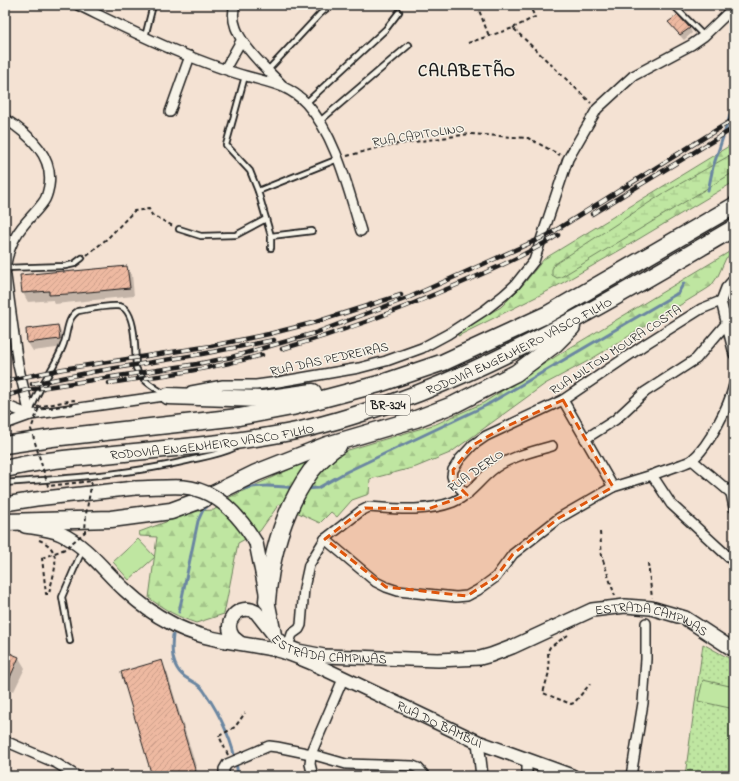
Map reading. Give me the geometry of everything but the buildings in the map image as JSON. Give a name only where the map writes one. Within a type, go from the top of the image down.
[{"type":"highway","name":"RODOVIA ENGENHEIRO VASCO FILHO","points":[[5,445],[52,438],[239,417],[292,406],[378,384],[444,362],[548,314],[734,206]]},
{"type":"highway","name":"RODOVIA ENGENHEIRO VASCO FILHO","points":[[5,469],[71,458],[253,439],[298,430],[386,406],[444,383],[542,337],[583,316],[734,228]]},
{"type":"highway","points":[[6,522],[111,519],[171,511],[201,500],[256,473],[327,445],[402,424],[449,407],[516,373],[555,344],[583,316]]},
{"type":"highway","points":[[168,396],[263,399],[378,384]]},
{"type":"highway","points":[[266,601],[276,547],[281,528],[289,508],[318,462],[334,448],[354,438]]},
{"type":"main road","name":"ESTRADA CAMPINAS","points":[[5,504],[134,488],[184,487],[200,490],[214,497],[228,507],[240,519],[256,543],[266,601],[275,636],[288,647],[309,654],[346,658],[438,660],[480,658],[512,647],[592,610],[619,607],[653,609],[685,618],[734,650]]},
{"type":"main road","name":"ESTRADA CAMPINAS","points":[[6,522],[48,530],[71,540],[83,549],[125,590],[153,613],[170,623],[208,637],[278,651],[312,663]]},
{"type":"main road","points":[[240,643],[232,636],[230,626],[234,615],[239,611],[246,609],[251,609],[256,612],[275,636]]},
{"type":"main road","points":[[341,678],[335,671],[336,666],[338,662],[346,658]]},
{"type":"main road","name":"RUA DO BAMBUÍ","points":[[312,663],[478,742],[526,761],[572,776]]},
{"type":"street","points":[[78,5],[145,37],[190,56],[245,76],[283,86]]},
{"type":"street","points":[[235,5],[233,20],[241,41],[283,86],[294,93],[306,104],[320,121],[338,159],[361,230]]},
{"type":"street","name":"RUA DAS PEDREIRAS","points":[[5,424],[30,416],[168,396],[223,385],[256,385],[308,378],[359,368],[386,361],[422,348],[448,334],[504,295],[515,285],[534,261],[568,159],[597,109],[633,76],[691,46],[704,36],[734,7]]},
{"type":"street","points":[[225,69],[241,41]]},
{"type":"street","points":[[170,112],[190,56]]},
{"type":"street","points":[[5,119],[30,138],[41,150],[48,163],[50,177],[45,199],[16,236],[8,253],[5,268],[18,365],[30,416]]},
{"type":"street","points":[[734,279],[726,288],[721,301],[734,354]]},
{"type":"street","name":"RUA NILTON MOURA COSTA","points":[[467,495],[454,482],[452,476],[453,470],[465,453],[486,436],[563,400],[647,343],[701,309],[721,301]]},
{"type":"street","points":[[585,439],[615,420],[645,392],[696,359],[726,324]]},
{"type":"street","points":[[325,539],[376,582],[386,587],[405,592],[456,597],[467,596],[496,577],[513,554],[559,518],[613,486],[652,475],[692,460],[717,426],[729,401],[734,386]]},
{"type":"street","points":[[563,400],[613,486]]},
{"type":"street","points":[[5,405],[30,416]]},
{"type":"street","points":[[5,405],[8,413],[5,419]]},
{"type":"street","name":"RUA DERLO","points":[[288,647],[292,634],[299,629],[301,625],[304,588],[309,565],[325,539],[365,508],[428,509],[454,502],[467,495],[491,471],[508,460],[552,446]]},
{"type":"street","points":[[692,460],[732,493],[734,508]]},
{"type":"street","points":[[652,475],[671,504],[734,562]]},
{"type":"street","points":[[631,776],[643,703],[646,659],[646,623]]},
{"type":"street","points":[[313,776],[310,764],[311,754],[341,678]]},
{"type":"street","points":[[5,741],[56,763],[77,776]]},
{"type":"street","points":[[478,742],[482,776]]},
{"type":"street","points":[[224,776],[225,766],[235,760],[269,746],[277,746],[346,764],[413,766],[418,768],[425,776]]},
{"type":"street","points":[[526,761],[527,776]]},
{"type":"lane","points":[[145,37],[153,5]]},
{"type":"lane","points":[[268,70],[320,14],[331,5]]},
{"type":"lane","points":[[673,5],[704,36]]},
{"type":"lane","points":[[306,104],[386,29],[399,12]]},
{"type":"lane","points":[[320,121],[409,45]]},
{"type":"lane","points":[[245,76],[226,145],[250,171],[258,191],[271,236],[271,248]]},
{"type":"lane","points":[[258,191],[338,159]]},
{"type":"lane","points":[[179,229],[201,236],[236,235],[266,219]]},
{"type":"lane","points":[[271,236],[312,231]]},
{"type":"lane","points":[[5,268],[65,266],[74,264],[82,258]]},
{"type":"lane","points":[[30,416],[32,408],[60,355],[70,318],[78,311],[120,306],[127,310],[132,319],[136,368],[139,375],[148,383],[168,396]]},
{"type":"lane","points":[[5,483],[110,474],[164,466],[224,452],[253,439]]},
{"type":"lane","points":[[70,640],[62,597],[83,549]]},
{"type":"path","points":[[477,5],[489,36]]},
{"type":"path","points":[[468,43],[512,28],[535,17],[529,5]]},
{"type":"path","points":[[512,28],[597,109]]},
{"type":"path","name":"RUA CAPITOLINO","points":[[338,159],[385,146],[470,134],[528,138],[568,159]]},
{"type":"path","points":[[82,258],[108,238],[134,211],[149,209],[152,215],[179,229]]},
{"type":"path","points":[[37,407],[74,400],[74,404],[38,410],[31,429],[48,486],[92,481],[86,514],[85,532],[65,549],[42,558],[46,594],[49,594],[56,557],[53,550],[45,543],[38,540]]},
{"type":"path","points":[[600,532],[602,556],[619,607]]},
{"type":"path","points":[[648,563],[653,609]]},
{"type":"path","points":[[569,634],[550,647],[548,651],[549,672],[543,693],[571,704],[574,703],[590,684]]},
{"type":"path","points":[[235,760],[219,736],[235,727],[245,713]]},
{"type":"highlighted area","points":[[563,400],[613,487],[559,518],[513,554],[496,577],[467,596],[386,587],[325,539],[365,508],[428,509],[467,495],[454,482],[453,470],[473,445],[501,429]]},
{"type":"green space","points":[[734,143],[734,182],[550,290],[458,336],[458,331],[501,307],[521,287],[544,259]]},
{"type":"green space","points":[[734,153],[734,172],[561,277],[557,278],[552,275],[552,269],[555,264],[664,193]]},
{"type":"green space","points":[[734,249],[734,253],[726,258],[718,276],[711,286],[588,361],[545,384],[450,453],[416,467],[370,479],[369,494],[352,500],[337,517],[331,512],[320,523],[279,504],[260,531],[238,543],[224,614],[196,623],[172,613],[149,598],[157,537],[140,536],[139,532],[195,511],[214,510],[230,497],[301,464],[436,424],[483,403],[558,355]]},
{"type":"green space","points":[[138,539],[155,557],[129,580],[113,562]]},
{"type":"green space","points":[[703,644],[734,661],[734,776],[685,776]]},
{"type":"green space","points":[[703,680],[734,687],[734,709],[698,701]]},
{"type":"waterway","points":[[708,191],[713,167],[734,108]]},
{"type":"waterway","points":[[306,489],[318,488],[346,472],[485,406],[678,293],[684,283]]},
{"type":"waterway","points":[[237,491],[258,486],[294,488]]},
{"type":"waterway","points":[[179,612],[198,521],[203,510],[210,504]]},
{"type":"waterway","points":[[173,635],[172,653],[177,669],[185,677],[202,689],[216,711],[234,754],[238,776]]},
{"type":"railway","points":[[5,396],[27,390],[197,364],[232,357],[315,333],[410,297],[548,235],[734,119]]},
{"type":"railway","points":[[592,214],[734,128]]},
{"type":"railway","points":[[282,349],[345,329],[406,306],[504,264],[558,235]]},
{"type":"railway","points":[[5,381],[63,369],[211,346],[269,334],[316,322],[401,295]]},
{"type":"railway","points":[[32,384],[274,340]]},
{"type":"railway","points":[[109,383],[167,375],[262,355]]},
{"type":"district","name":"CALABETÃO","points":[[467,70]]}]
